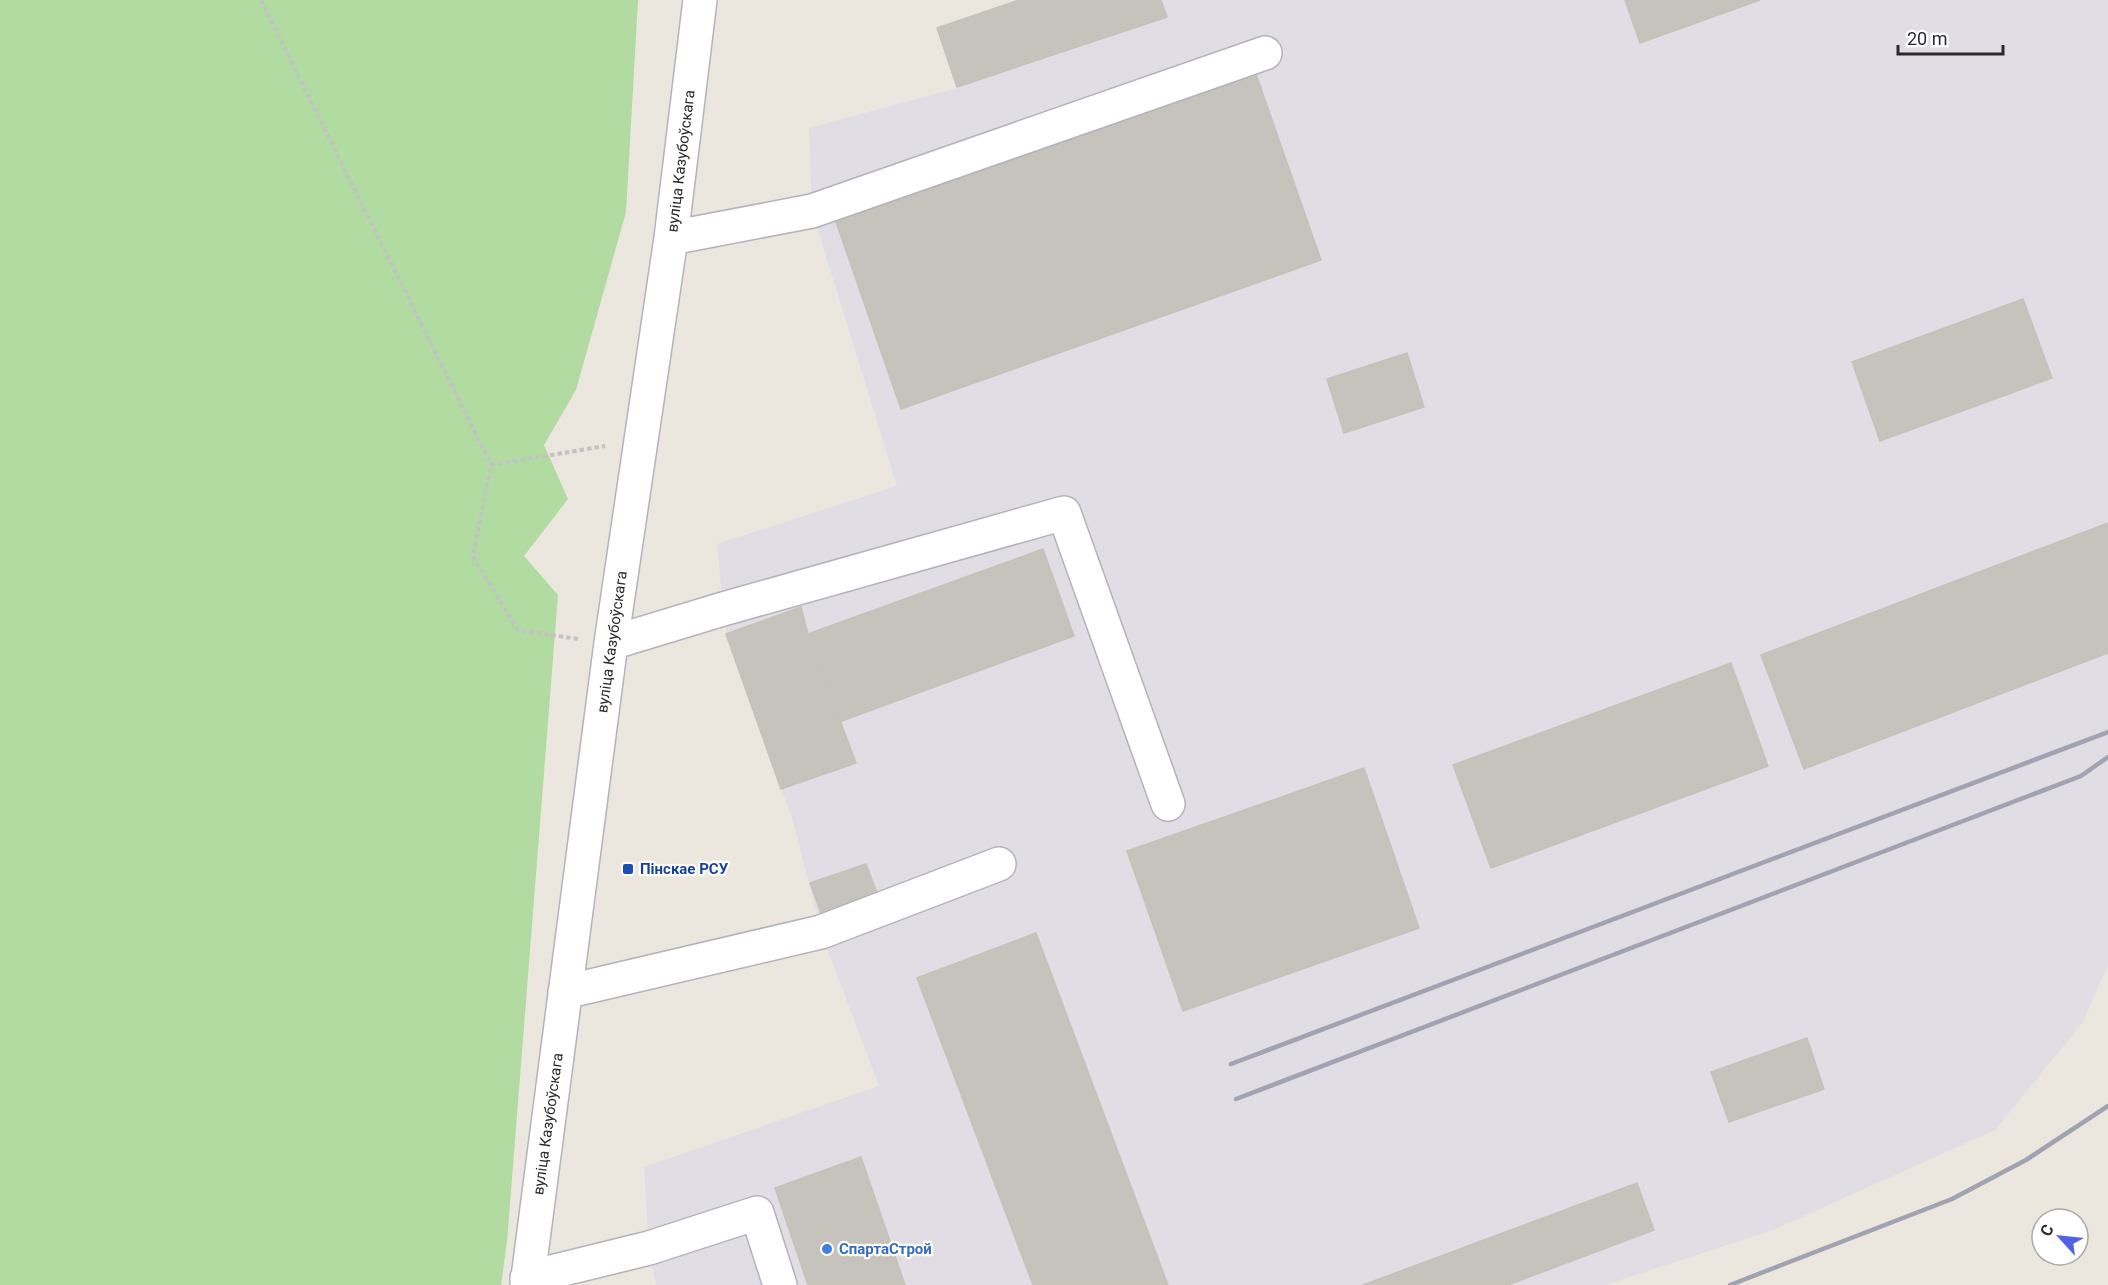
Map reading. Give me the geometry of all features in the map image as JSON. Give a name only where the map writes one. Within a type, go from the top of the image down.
[{"type":"street","name":"вуліца Казубоўскага","points":[[527,1282],[611,643],[671,238],[700,0]]},
{"type":"street","points":[[671,238],[812,211],[1265,53]]},
{"type":"street","points":[[611,643],[1064,513],[1168,804]]},
{"type":"street","points":[[565,992],[821,932],[999,864]]},
{"type":"street","points":[[527,1282],[649,1248],[757,1213],[780,1285]]},
{"type":"path","points":[[261,0],[491,465],[473,556],[518,630],[611,643]]},
{"type":"path","points":[[491,465],[641,440]]},
{"type":"shaded area","points":[[1019,0],[2108,0],[2108,964],[2083,1022],[1995,1130],[1773,1230],[1605,1285],[656,1285],[649,1248],[644,1167],[879,1086],[821,932],[794,824],[726,634],[717,544],[897,486],[812,211],[809,128],[957,88],[937,28]]},
{"type":"green space","points":[[0,0],[638,0],[626,212],[576,390],[544,445],[568,499],[524,556],[558,595],[507,1242],[501,1285],[0,1285]]},
{"type":"building","points":[[1019,0],[1161,0],[1167,17],[957,87],[937,28]]},
{"type":"building","points":[[1625,0],[1760,0],[1640,43]]},
{"type":"building","points":[[1256,74],[1321,260],[901,409],[836,222]]},
{"type":"building","points":[[2023,299],[2052,378],[1880,441],[1852,362]]},
{"type":"building","points":[[1407,353],[1424,407],[1344,433],[1327,379]]},
{"type":"building","points":[[2108,523],[2108,653],[1804,769],[1761,655]]},
{"type":"building","points":[[1043,549],[1074,636],[839,722],[808,634]]},
{"type":"building","points":[[801,607],[808,634],[856,763],[781,789],[726,634]]},
{"type":"building","points":[[1731,663],[1768,766],[1491,868],[1453,765]]},
{"type":"building","points":[[1364,768],[1419,928],[1183,1011],[1127,851]]},
{"type":"building","points":[[866,864],[877,893],[821,913],[810,883]]},
{"type":"building","points":[[1036,933],[1168,1285],[1033,1285],[917,978]]},
{"type":"building","points":[[1807,1038],[1824,1089],[1729,1122],[1711,1072]]},
{"type":"building","points":[[861,1157],[905,1285],[808,1285],[775,1188]]},
{"type":"building","points":[[1637,1183],[1654,1230],[1508,1285],[1363,1285]]},
{"type":"railway","points":[[1231,1064],[2108,732]]},
{"type":"railway","points":[[1236,1099],[2081,776],[2108,757]]},
{"type":"railway","points":[[1730,1285],[1952,1199],[2026,1160],[2108,1106]]},
{"type":"place","name":"Пінскае РСУ","points":[[628,869]]},
{"type":"place","name":"СпартаСтрой","points":[[827,1249]]}]
